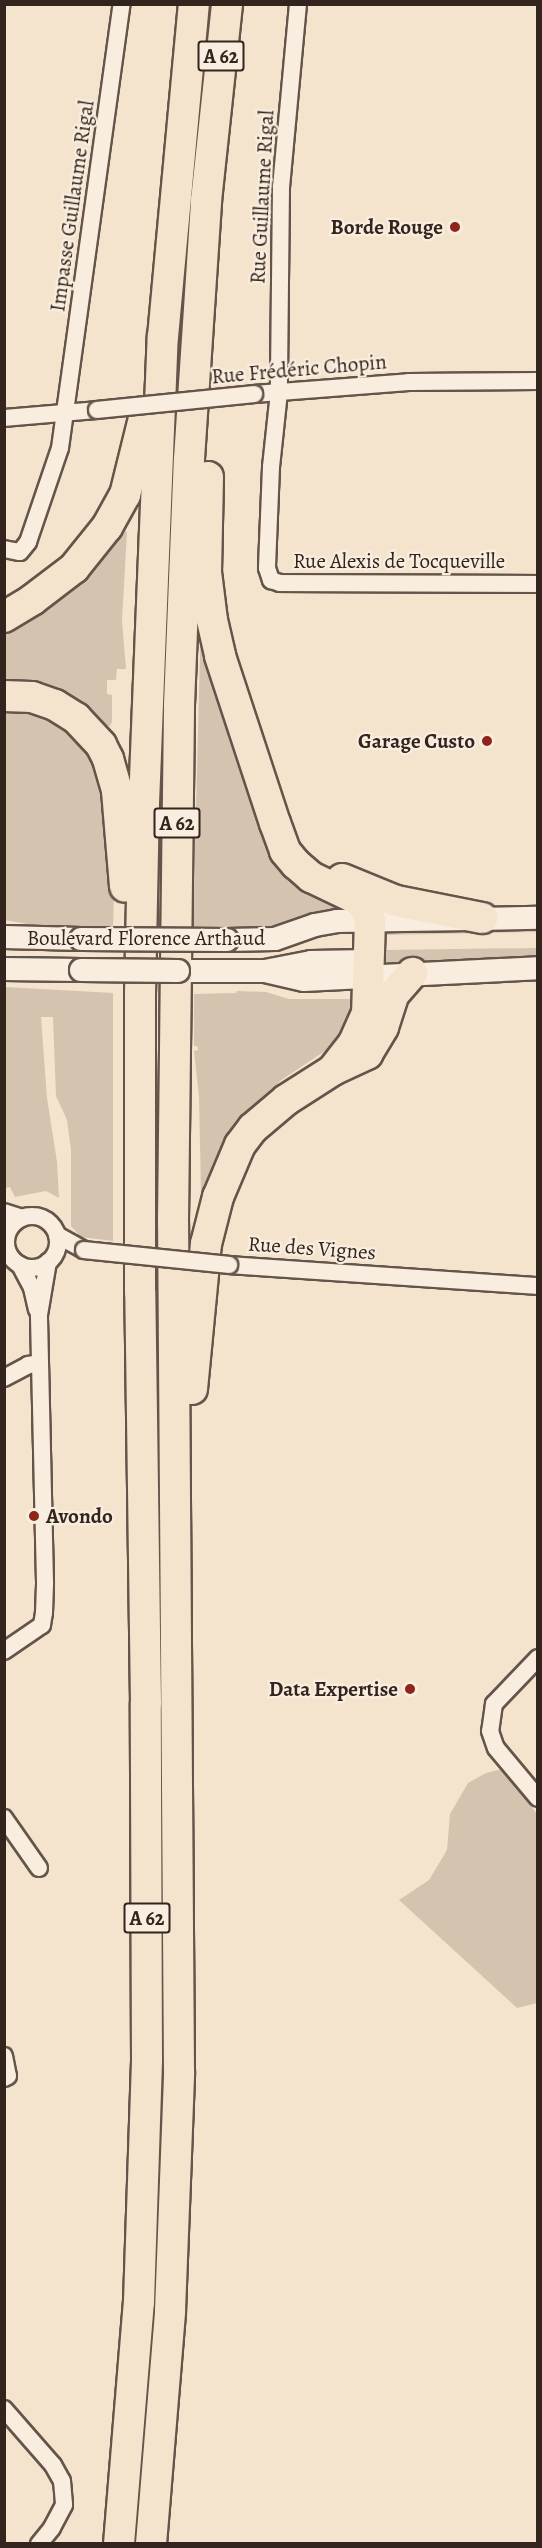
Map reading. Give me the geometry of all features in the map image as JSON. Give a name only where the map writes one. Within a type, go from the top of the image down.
[{"type":"highway","name":"A 62","points":[[119,2544],[139,2302],[147,2059],[146,1680],[140,1292],[140,994],[144,814],[163,337],[194,4]]},
{"type":"highway","name":"A 62","points":[[151,2544],[171,2311],[179,2072],[173,1209],[179,705],[206,201],[227,4]]},
{"type":"highway","points":[[215,108],[207,580],[212,620],[220,656],[285,851],[311,877],[357,899],[363,904],[370,920],[369,1003],[362,1028],[333,1070]]},
{"type":"highway","points":[[4,617],[32,600],[74,568],[108,527],[131,475],[163,337]]},
{"type":"highway","points":[[4,696],[44,700],[76,718],[101,745],[108,759],[117,791],[125,878],[126,1260],[140,1292]]},
{"type":"highway","points":[[281,837],[305,859],[335,877],[396,900],[482,918]]},
{"type":"highway","points":[[177,1539],[206,1244],[218,1197],[230,1165],[253,1128],[286,1100],[333,1070],[367,1054],[383,1027],[394,994],[412,974]]},
{"type":"main road","name":"Boulevard Florence Arthaud","points":[[4,937],[268,940],[315,925],[370,920],[537,918]]},
{"type":"main road","name":"Boulevard Florence Arthaud","points":[[4,969],[266,971],[304,980],[370,970],[412,974],[537,968]]},
{"type":"street","name":"Impasse Guillaume Rigal","points":[[65,414],[122,4]]},
{"type":"street","name":"Rue Guillaume Rigal","points":[[279,392],[281,187],[298,4]]},
{"type":"street","name":"Rue Frédéric Chopin","points":[[4,418],[409,382],[537,381]]},
{"type":"street","name":"Rue Alexis de Tocqueville","points":[[279,392],[271,467],[267,568],[271,580],[280,583],[537,584]]},
{"type":"street","points":[[4,549],[20,552],[28,542],[60,448],[65,414]]},
{"type":"street","points":[[4,1212],[22,1218],[37,1216],[44,1218],[54,1228],[57,1235],[39,1315],[44,1613],[42,1625],[4,1651]]},
{"type":"street","points":[[22,1218],[7,1234],[6,1251],[20,1265],[32,1288],[39,1315]]},
{"type":"street","name":"Rue des Vignes","points":[[57,1235],[84,1250]]},
{"type":"street","name":"Rue des Vignes","points":[[51,1259],[84,1250],[229,1265],[537,1286]]},
{"type":"street","points":[[20,1265],[35,1268],[51,1259]]},
{"type":"street","points":[[4,1378],[28,1365],[40,1363]]},
{"type":"street","points":[[537,1658],[494,1704],[490,1731],[496,1748],[537,1798]]},
{"type":"street","points":[[4,1818],[39,1868]]},
{"type":"street","points":[[4,2056],[8,2076],[4,2078]]},
{"type":"street","points":[[6,2413],[53,2465],[62,2481],[64,2505],[52,2528],[39,2544]]},
{"type":"shaded area","points":[[122,529],[127,532],[122,621],[126,669],[117,669],[116,680],[107,680],[107,694],[112,695],[112,722],[110,726],[104,726],[88,711],[5,683],[4,632],[24,621]]},
{"type":"shaded area","points":[[201,616],[269,837],[355,910],[269,931],[193,927]]},
{"type":"shaded area","points":[[4,710],[23,710],[48,716],[63,726],[88,753],[94,764],[100,777],[115,861],[113,927],[50,928],[5,920]]},
{"type":"shaded area","points":[[538,924],[537,932],[384,935],[385,927]]},
{"type":"shaded area","points":[[537,948],[537,960],[385,965],[384,962],[384,950]]},
{"type":"shaded area","points":[[5,987],[113,993],[113,1241],[81,1237],[71,1226],[71,1150],[67,1120],[56,1096],[53,1017],[41,1017],[47,1098],[57,1162],[59,1198],[46,1191],[15,1197],[10,1187],[5,1188]]},
{"type":"shaded area","points":[[237,991],[266,992],[289,999],[360,999],[337,1043],[280,1081],[247,1117],[205,1191],[201,1192],[199,1097],[194,1051],[198,1050],[197,1046],[194,1046],[194,994],[236,993]]},
{"type":"shaded area","points":[[502,1769],[537,1814],[537,2003],[517,2008],[399,1900],[429,1880],[447,1850],[450,1814],[468,1783],[486,1773]]},
{"type":"place","name":"Borde Rouge","points":[[455,227]]},
{"type":"place","name":"Garage Custo","points":[[487,741]]},
{"type":"place","name":"Avondo","points":[[34,1516]]},
{"type":"place","name":"Data Expertise","points":[[410,1689]]}]
